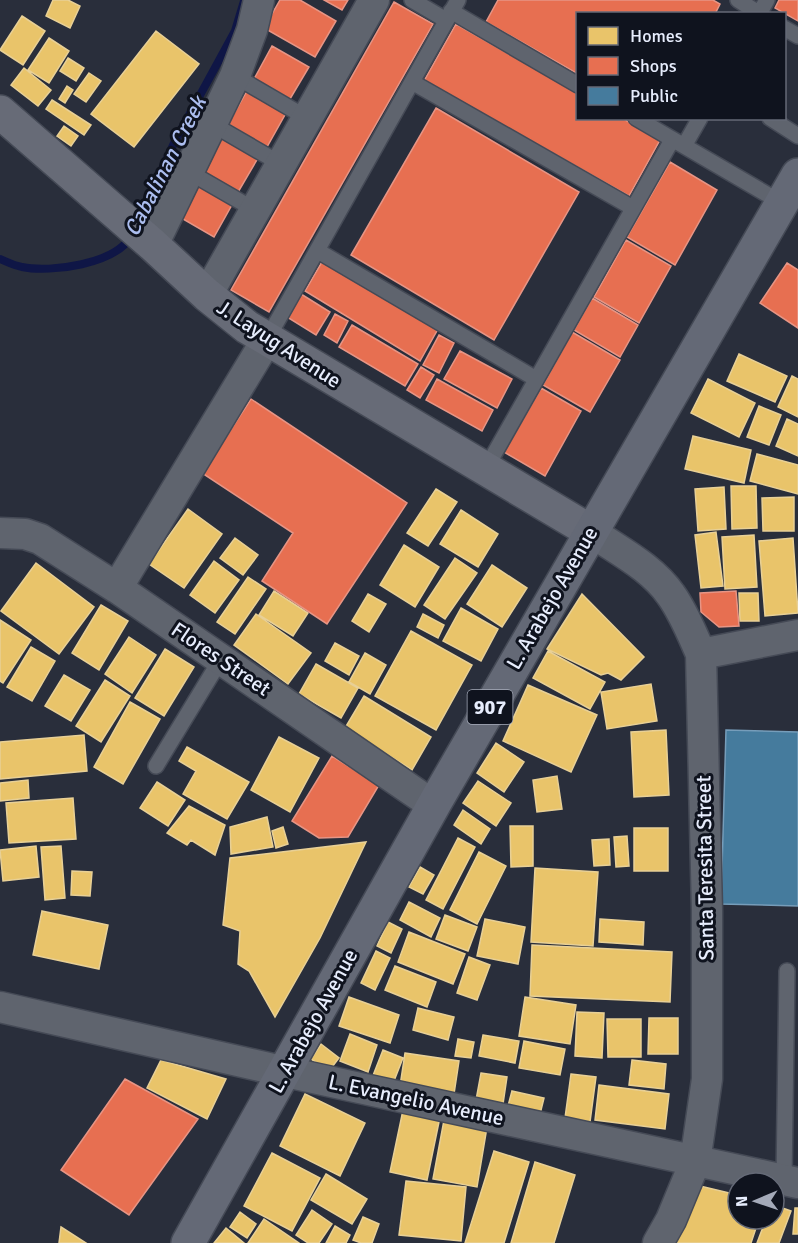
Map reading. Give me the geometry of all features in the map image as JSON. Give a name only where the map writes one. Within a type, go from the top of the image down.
[{"type":"main road","name":"L. Arabejo Avenue","points":[[188,1243],[286,1072],[433,805],[798,175]]},
{"type":"street","points":[[150,242],[189,172],[235,76],[252,30],[259,0]]},
{"type":"street","points":[[207,295],[374,0]]},
{"type":"street","name":"J. Layug Avenue","points":[[0,112],[150,242],[207,295],[266,341],[590,531]]},
{"type":"street","points":[[117,588],[266,341]]},
{"type":"street","name":"Flores Street","points":[[2,529],[40,539],[117,588],[433,805]]},
{"type":"street","name":"Santa Teresita Street","points":[[590,531],[650,572],[670,593],[687,621],[701,654],[707,911],[706,1079],[694,1161],[671,1220],[658,1243]]},
{"type":"street","points":[[701,654],[798,635]]},
{"type":"street","name":"L. Evangelio Avenue","points":[[0,1007],[286,1072],[791,1181]]},
{"type":"lane","points":[[412,0],[452,10],[576,84]]},
{"type":"lane","points":[[738,0],[758,12]]},
{"type":"lane","points":[[266,341],[452,10]]},
{"type":"lane","points":[[235,76],[307,118]]},
{"type":"lane","points":[[412,82],[633,208]]},
{"type":"lane","points":[[639,120],[782,203]]},
{"type":"lane","points":[[485,470],[633,208],[678,143],[698,120]]},
{"type":"lane","points":[[773,120],[798,136]]},
{"type":"lane","points":[[212,124],[281,164]]},
{"type":"lane","points":[[189,172],[255,210]]},
{"type":"lane","points":[[318,251],[536,378]]},
{"type":"lane","points":[[156,766],[221,659]]},
{"type":"lane","points":[[787,970],[791,1181]]},
{"type":"building: Homes","points":[[53,0],[68,0],[80,6],[70,28],[46,16]]},
{"type":"building: Homes","points":[[22,16],[45,31],[23,65],[0,50]]},
{"type":"building: Homes","points":[[156,31],[199,64],[134,147],[91,114]]},
{"type":"building: Homes","points":[[49,38],[69,51],[49,83],[28,70]]},
{"type":"building: Homes","points":[[68,58],[84,68],[76,81],[60,71]]},
{"type":"building: Homes","points":[[24,68],[51,90],[38,106],[11,85]]},
{"type":"building: Homes","points":[[89,73],[101,81],[86,102],[74,94]]},
{"type":"building: Homes","points":[[67,86],[73,90],[65,103],[59,99]]},
{"type":"building: Homes","points":[[52,100],[91,125],[84,135],[46,109]]},
{"type":"building: Homes","points":[[64,126],[78,136],[71,146],[57,136]]},
{"type":"building: Homes","points":[[739,354],[787,376],[775,402],[727,381]]},
{"type":"building: Homes","points":[[792,376],[798,379],[798,417],[778,407]]},
{"type":"building: Homes","points":[[708,379],[755,403],[739,437],[691,413]]},
{"type":"building: Homes","points":[[759,406],[781,415],[769,445],[747,437]]},
{"type":"building: Homes","points":[[787,419],[798,424],[798,456],[776,446]]},
{"type":"building: Homes","points":[[693,436],[751,450],[744,483],[685,469]]},
{"type":"building: Homes","points":[[757,454],[798,465],[798,494],[750,481]]},
{"type":"building: Homes","points":[[731,486],[756,486],[757,528],[732,529]]},
{"type":"building: Homes","points":[[724,487],[726,529],[698,531],[695,489]]},
{"type":"building: Homes","points":[[436,489],[457,502],[428,546],[407,533]]},
{"type":"building: Homes","points":[[794,497],[794,531],[763,531],[762,498]]},
{"type":"building: Homes","points":[[188,509],[222,534],[184,588],[149,564]]},
{"type":"building: Homes","points":[[461,510],[498,534],[478,567],[440,544]]},
{"type":"building: Homes","points":[[716,532],[723,586],[701,588],[695,535]]},
{"type":"building: Homes","points":[[754,535],[757,587],[725,589],[722,537]]},
{"type":"building: Homes","points":[[235,538],[258,555],[243,575],[220,558]]},
{"type":"building: Homes","points":[[793,538],[798,613],[765,616],[759,541]]},
{"type":"building: Homes","points":[[404,545],[439,567],[415,607],[380,585]]},
{"type":"building: Homes","points":[[455,558],[477,573],[445,619],[424,605]]},
{"type":"building: Homes","points":[[214,561],[239,580],[215,613],[190,595]]},
{"type":"building: Homes","points":[[36,563],[94,607],[59,654],[1,611]]},
{"type":"building: Homes","points":[[492,565],[527,588],[502,627],[467,604]]},
{"type":"building: Homes","points":[[248,577],[266,589],[235,634],[217,622]]},
{"type":"building: Homes","points":[[274,591],[308,613],[293,636],[259,615]]},
{"type":"building: Homes","points":[[739,593],[758,593],[759,621],[740,621]]},
{"type":"building: Homes","points":[[368,594],[386,604],[369,632],[352,621]]},
{"type":"building: Homes","points":[[582,594],[644,657],[621,680],[608,673],[601,675],[547,649]]},
{"type":"building: Homes","points":[[101,605],[128,621],[99,670],[72,653]]},
{"type":"building: Homes","points":[[461,608],[498,629],[481,661],[443,641]]},
{"type":"building: Homes","points":[[256,614],[311,653],[288,684],[234,645]]},
{"type":"building: Homes","points":[[423,614],[444,625],[438,638],[417,627]]},
{"type":"building: Homes","points":[[0,620],[31,640],[3,683],[0,681]]},
{"type":"building: Homes","points":[[411,631],[472,665],[436,730],[375,696]]},
{"type":"building: Homes","points":[[129,637],[156,655],[132,693],[105,674]]},
{"type":"building: Homes","points":[[335,643],[359,656],[349,675],[325,661]]},
{"type":"building: Homes","points":[[31,647],[55,661],[32,701],[7,687]]},
{"type":"building: Homes","points":[[165,649],[194,667],[164,716],[135,698]]},
{"type":"building: Homes","points":[[548,651],[605,682],[590,709],[533,678]]},
{"type":"building: Homes","points":[[365,653],[386,665],[370,694],[349,682]]},
{"type":"building: Homes","points":[[316,664],[358,688],[341,718],[299,694]]},
{"type":"building: Homes","points":[[64,675],[90,690],[71,721],[45,706]]},
{"type":"building: Homes","points":[[105,680],[130,696],[101,742],[76,726]]},
{"type":"building: Homes","points":[[651,684],[657,721],[607,729],[601,692]]},
{"type":"building: Homes","points":[[528,685],[597,715],[571,772],[503,741]]},
{"type":"building: Homes","points":[[364,696],[431,737],[412,770],[345,728]]},
{"type":"building: Homes","points":[[130,702],[160,719],[123,784],[94,767]]},
{"type":"building: Homes","points":[[666,730],[669,795],[634,797],[631,732]]},
{"type":"building: Homes","points":[[84,735],[87,771],[0,779],[0,742]]},
{"type":"building: Homes","points":[[279,737],[319,758],[290,812],[251,790]]},
{"type":"building: Homes","points":[[496,743],[524,762],[504,792],[477,773]]},
{"type":"building: Homes","points":[[187,747],[249,782],[227,819],[183,794],[196,771],[179,761]]},
{"type":"building: Homes","points":[[557,776],[562,809],[537,812],[533,780]]},
{"type":"building: Homes","points":[[28,780],[29,798],[0,801],[0,783]]},
{"type":"building: Homes","points":[[478,781],[511,803],[496,826],[463,803]]},
{"type":"building: Homes","points":[[157,782],[185,800],[168,826],[140,808]]},
{"type":"building: Homes","points":[[73,798],[76,839],[9,843],[6,803]]},
{"type":"building: Homes","points":[[189,806],[225,825],[215,855],[191,840],[187,845],[167,833]]},
{"type":"building: Homes","points":[[463,810],[490,829],[481,844],[454,825]]},
{"type":"building: Homes","points":[[267,817],[273,847],[231,854],[230,827]]},
{"type":"building: Homes","points":[[510,826],[533,826],[533,866],[511,867]]},
{"type":"building: Homes","points":[[283,827],[288,844],[276,848],[272,831]]},
{"type":"building: Homes","points":[[634,828],[668,828],[668,871],[634,871]]},
{"type":"building: Homes","points":[[627,836],[629,866],[616,867],[614,837]]},
{"type":"building: Homes","points":[[458,838],[475,847],[443,909],[426,900]]},
{"type":"building: Homes","points":[[609,839],[610,865],[594,866],[592,840]]},
{"type":"building: Homes","points":[[366,842],[320,938],[275,1017],[249,971],[238,964],[240,931],[223,925],[230,858]]},
{"type":"building: Homes","points":[[36,846],[39,877],[3,881],[0,850]]},
{"type":"building: Homes","points":[[61,846],[65,898],[45,900],[41,847]]},
{"type":"building: Homes","points":[[479,852],[506,866],[477,924],[450,910]]},
{"type":"building: Homes","points":[[420,867],[434,875],[423,894],[409,887]]},
{"type":"building: Homes","points":[[535,868],[598,872],[593,946],[531,942]]},
{"type":"building: Homes","points":[[72,871],[92,872],[90,896],[71,895]]},
{"type":"building: Homes","points":[[409,902],[440,918],[431,937],[400,920]]},
{"type":"building: Homes","points":[[42,911],[108,925],[99,969],[33,955]]},
{"type":"building: Homes","points":[[445,915],[477,927],[468,951],[436,939]]},
{"type":"building: Homes","points":[[485,919],[525,927],[518,964],[477,956]]},
{"type":"building: Homes","points":[[600,919],[644,922],[643,945],[599,942]]},
{"type":"building: Homes","points":[[388,922],[402,929],[391,953],[377,946]]},
{"type":"building: Homes","points":[[409,932],[465,954],[453,984],[398,962]]},
{"type":"building: Homes","points":[[532,945],[672,952],[670,1002],[530,996]]},
{"type":"building: Homes","points":[[376,951],[390,958],[375,990],[361,983]]},
{"type":"building: Homes","points":[[469,957],[490,965],[477,1000],[457,993]]},
{"type":"building: Homes","points":[[395,966],[436,982],[427,1007],[385,990]]},
{"type":"building: Homes","points":[[349,997],[399,1015],[390,1043],[339,1026]]},
{"type":"building: Homes","points":[[525,997],[576,1005],[570,1044],[519,1036]]},
{"type":"building: Homes","points":[[418,1008],[454,1017],[448,1040],[413,1030]]},
{"type":"building: Homes","points":[[577,1012],[604,1013],[602,1058],[575,1056]]},
{"type":"building: Homes","points":[[649,1018],[678,1018],[678,1054],[648,1054]]},
{"type":"building: Homes","points":[[607,1019],[641,1019],[641,1057],[608,1057]]},
{"type":"building: Homes","points":[[350,1034],[377,1045],[368,1072],[340,1061]]},
{"type":"building: Homes","points":[[483,1035],[519,1041],[515,1063],[479,1056]]},
{"type":"building: Homes","points":[[458,1039],[474,1042],[471,1058],[455,1056]]},
{"type":"building: Homes","points":[[524,1041],[565,1049],[560,1075],[519,1068]]},
{"type":"building: Homes","points":[[321,1044],[339,1058],[329,1071],[311,1059]]},
{"type":"building: Homes","points":[[383,1050],[403,1058],[392,1086],[372,1078]]},
{"type":"building: Homes","points":[[405,1053],[459,1061],[454,1094],[400,1086]]},
{"type":"building: Homes","points":[[161,1060],[226,1079],[207,1119],[147,1088]]},
{"type":"building: Homes","points":[[632,1060],[666,1064],[664,1089],[629,1085]]},
{"type":"building: Homes","points":[[481,1073],[507,1077],[503,1104],[476,1100]]},
{"type":"building: Homes","points":[[571,1074],[596,1077],[590,1122],[565,1118]]},
{"type":"building: Homes","points":[[599,1085],[669,1094],[665,1129],[595,1120]]},
{"type":"building: Homes","points":[[512,1091],[544,1098],[540,1114],[508,1106]]},
{"type":"building: Homes","points":[[305,1094],[365,1123],[340,1176],[280,1146]]},
{"type":"building: Homes","points":[[403,1110],[440,1117],[427,1180],[390,1172]]},
{"type":"building: Homes","points":[[444,1120],[487,1127],[477,1187],[433,1179]]},
{"type":"building: Homes","points":[[494,1151],[529,1162],[504,1243],[465,1243]]},
{"type":"building: Homes","points":[[272,1153],[320,1178],[292,1231],[244,1206]]},
{"type":"building: Homes","points":[[535,1162],[575,1175],[554,1243],[511,1243]]},
{"type":"building: Homes","points":[[326,1174],[367,1199],[352,1224],[311,1200]]},
{"type":"building: Homes","points":[[406,1181],[466,1187],[461,1241],[399,1235]]},
{"type":"building: Homes","points":[[700,1186],[726,1192],[726,1231],[755,1231],[751,1243],[674,1243]]},
{"type":"building: Homes","points":[[795,1208],[798,1208],[798,1234],[793,1234]]},
{"type":"building: Homes","points":[[786,1209],[791,1211],[786,1224]]},
{"type":"building: Homes","points":[[312,1210],[332,1224],[319,1243],[308,1243],[296,1235]]},
{"type":"building: Homes","points":[[240,1212],[256,1224],[247,1238],[230,1227]]},
{"type":"building: Homes","points":[[363,1217],[379,1224],[372,1243],[353,1240]]},
{"type":"building: Homes","points":[[264,1219],[299,1243],[248,1243]]},
{"type":"building: Homes","points":[[335,1226],[350,1235],[346,1243],[326,1243]]},
{"type":"building: Homes","points":[[61,1227],[86,1243],[59,1243]]},
{"type":"building: Homes","points":[[226,1228],[244,1243],[214,1243]]},
{"type":"building: Homes","points":[[762,1231],[784,1231],[779,1243],[757,1243]]},
{"type":"building: Shops","points":[[280,0],[300,0],[336,21],[315,57],[264,28]]},
{"type":"building: Shops","points":[[324,0],[348,0],[342,10]]},
{"type":"building: Shops","points":[[498,0],[713,0],[720,4],[716,12],[576,12],[576,73],[486,22]]},
{"type":"building: Shops","points":[[779,0],[798,0],[798,21],[786,12],[775,8]]},
{"type":"building: Shops","points":[[394,2],[433,24],[269,312],[231,290]]},
{"type":"building: Shops","points":[[456,24],[576,92],[576,120],[625,120],[660,140],[629,196],[424,81]]},
{"type":"building: Shops","points":[[272,46],[309,67],[290,99],[254,79]]},
{"type":"building: Shops","points":[[247,91],[286,113],[267,147],[228,124]]},
{"type":"building: Shops","points":[[436,108],[579,192],[494,340],[351,255]]},
{"type":"building: Shops","points":[[219,136],[258,158],[237,194],[199,172]]},
{"type":"building: Shops","points":[[670,162],[717,190],[675,265],[627,237]]},
{"type":"building: Shops","points":[[194,181],[233,203],[214,237],[176,215]]},
{"type":"building: Shops","points":[[626,240],[671,266],[639,323],[594,297]]},
{"type":"building: Shops","points":[[323,260],[438,329],[420,361],[305,291]]},
{"type":"building: Shops","points":[[787,263],[798,270],[798,328],[760,303]]},
{"type":"building: Shops","points":[[301,294],[330,312],[316,335],[287,317]]},
{"type":"building: Shops","points":[[592,298],[638,325],[620,357],[574,330]]},
{"type":"building: Shops","points":[[335,314],[348,321],[337,343],[324,335]]},
{"type":"building: Shops","points":[[352,325],[418,364],[405,386],[339,347]]},
{"type":"building: Shops","points":[[572,332],[620,360],[590,412],[543,385]]},
{"type":"building: Shops","points":[[439,335],[454,343],[439,373],[423,365]]},
{"type":"building: Shops","points":[[460,351],[512,379],[497,408],[444,379]]},
{"type":"building: Shops","points":[[421,367],[434,375],[420,398],[407,390]]},
{"type":"building: Shops","points":[[437,379],[493,410],[482,431],[426,400]]},
{"type":"building: Shops","points":[[541,388],[581,411],[545,476],[504,452]]},
{"type":"building: Shops","points":[[251,399],[407,503],[327,624],[262,581],[293,533],[202,473]]},
{"type":"building: Shops","points":[[736,591],[739,626],[719,627],[701,612],[700,593]]},
{"type":"building: Shops","points":[[332,756],[379,785],[348,837],[319,838],[292,821]]},
{"type":"building: Shops","points":[[125,1079],[198,1119],[129,1215],[61,1170]]},
{"type":"building: Public","points":[[726,730],[798,732],[798,906],[721,904]]},
{"type":"waterway","name":"Cabalinan Creek","points":[[138,222],[175,141],[235,31],[244,1]]},
{"type":"waterway","name":"Cabalinan Creek","points":[[0,259],[14,265],[34,269],[65,267],[98,260],[112,254],[131,236]]}]
